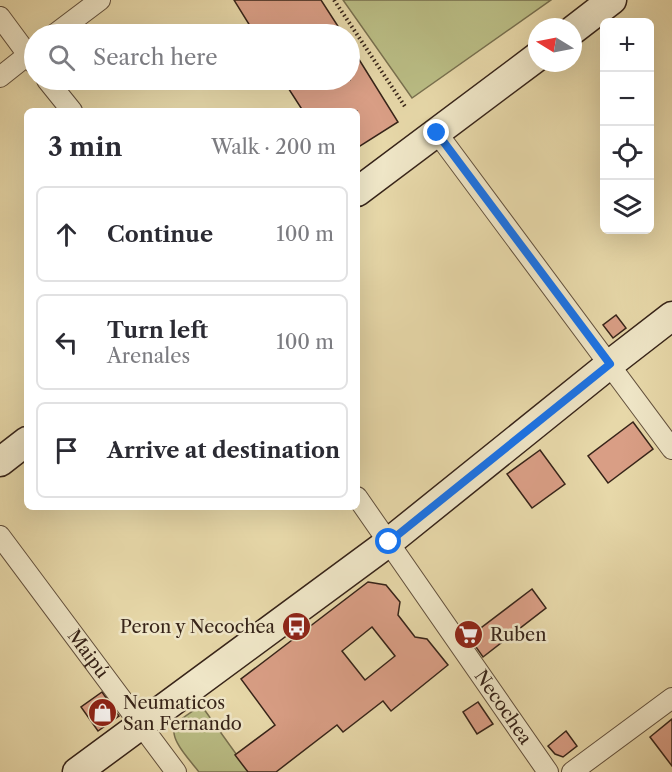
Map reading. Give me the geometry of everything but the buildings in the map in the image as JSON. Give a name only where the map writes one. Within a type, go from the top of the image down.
[{"type":"main road","points":[[582,23],[612,0]]},
{"type":"main road","points":[[360,190],[528,64]]},
{"type":"main road","points":[[77,772],[389,542],[672,316]]},
{"type":"main road","points":[[0,462],[24,443]]},
{"type":"street","points":[[68,24],[100,0]]},
{"type":"street","points":[[0,17],[24,46]]},
{"type":"street","points":[[0,77],[24,61]]},
{"type":"street","points":[[55,90],[70,108]]},
{"type":"street","points":[[437,133],[672,449]]},
{"type":"street","name":"Necochea","points":[[360,500],[548,772]]},
{"type":"street","name":"Maipú","points":[[0,537],[176,772]]},
{"type":"street","points":[[572,772],[672,699]]},
{"type":"path","points":[[334,0],[350,24]]},
{"type":"path","points":[[360,39],[406,108]]},
{"type":"green space","points":[[343,0],[551,0],[412,98]]},
{"type":"green space","points":[[201,705],[249,772],[199,772],[185,755],[174,735],[174,728],[180,720]]},
{"type":"place","name":"Peron y Necochea","points":[[296,627]]},
{"type":"place","name":"Ruben","points":[[469,635]]},
{"type":"place","name":"Neumaticos San Fernando","points":[[102,713]]},
{"type":"route","points":[[389,542],[610,364],[437,133]]}]
